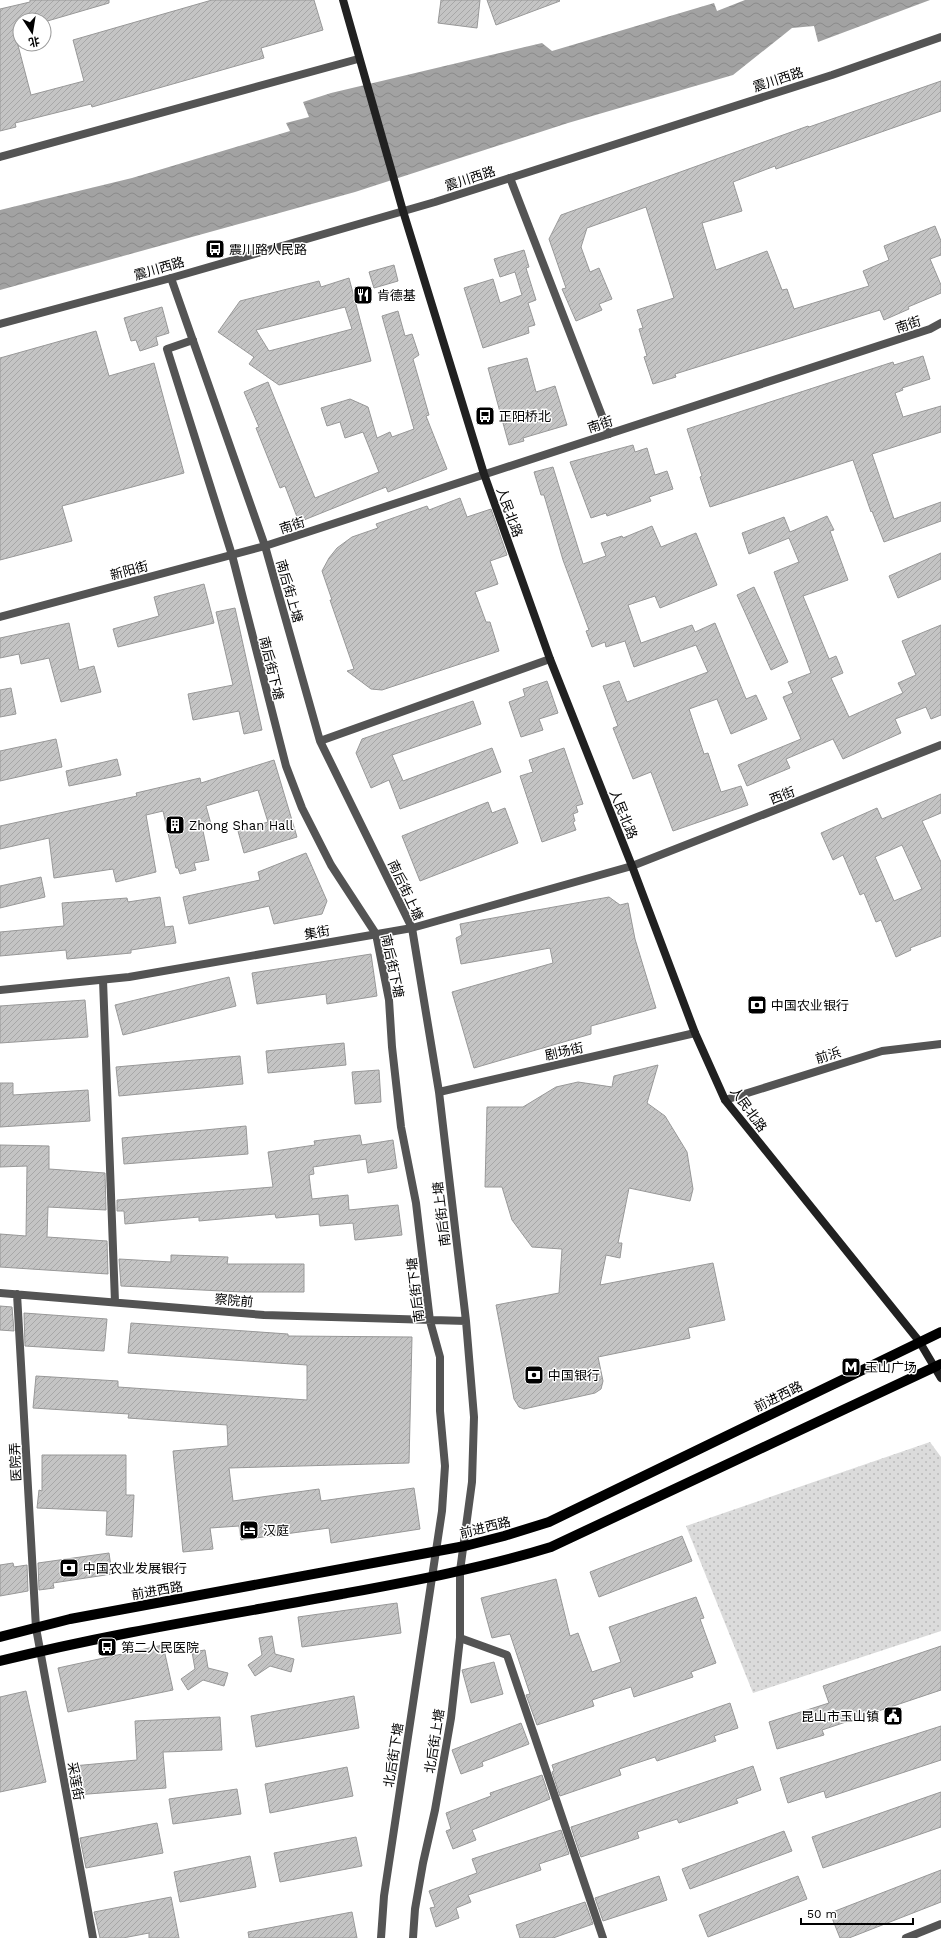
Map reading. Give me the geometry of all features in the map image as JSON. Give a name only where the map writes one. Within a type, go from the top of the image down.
[{"type":"main road","name":"人民北路","points":[[343,0],[358,59],[403,211],[484,474],[550,659],[632,866],[695,1033],[725,1100],[920,1341],[938,1366],[941,1378]]},
{"type":"main road","name":"前进西路","points":[[0,1637],[78,1618],[465,1546],[549,1522],[941,1332]]},
{"type":"main road","points":[[0,1661],[75,1642],[504,1562],[552,1547],[938,1366]]},
{"type":"street","name":"震川西路","points":[[0,324],[171,278],[403,211],[832,75],[941,37]]},
{"type":"street","points":[[0,157],[358,59]]},
{"type":"street","points":[[510,178],[609,434]]},
{"type":"street","name":"南后街上塘","points":[[171,278],[265,546],[320,741],[412,928],[439,1092],[466,1321],[474,1417],[472,1482],[465,1546]]},
{"type":"street","name":"南街","points":[[265,546],[922,332],[941,323]]},
{"type":"street","name":"南后街下塘","points":[[193,340],[167,349],[232,555],[286,766],[302,808],[331,865],[376,934],[389,1000],[392,1047],[401,1127],[416,1204],[430,1321],[440,1357],[440,1411],[445,1466],[437,1551],[432,1576]]},
{"type":"street","name":"新阳街","points":[[0,617],[265,546]]},
{"type":"street","points":[[320,741],[550,659]]},
{"type":"street","name":"西街","points":[[632,866],[941,745]]},
{"type":"street","name":"集街","points":[[0,990],[129,977],[412,928],[632,866]]},
{"type":"street","points":[[103,980],[114,1302]]},
{"type":"street","name":"剧场街","points":[[439,1092],[695,1033]]},
{"type":"street","name":"前浜","points":[[725,1100],[882,1051],[941,1044]]},
{"type":"street","name":"察院前","points":[[0,1293],[264,1315],[466,1321]]},
{"type":"street","name":"医院弄","points":[[17,1294],[36,1628]]},
{"type":"street","name":"北后街上塘","points":[[413,1938],[415,1909],[421,1870],[435,1810],[451,1718],[460,1638],[460,1571],[465,1546]]},
{"type":"street","name":"北后街下塘","points":[[381,1938],[384,1896],[432,1576]]},
{"type":"street","name":"采莲街","points":[[36,1628],[93,1938]]},
{"type":"street","points":[[460,1638],[507,1655],[603,1938]]},
{"type":"street","points":[[906,1938],[941,1924]]},
{"type":"shaded area","points":[[930,1442],[941,1457],[941,1631],[753,1693],[686,1526]]},
{"type":"water","points":[[745,0],[930,0],[818,42],[814,26],[792,28],[733,75],[568,123],[355,192],[0,290],[0,210],[132,178],[290,131],[286,123],[309,117],[303,102],[331,93],[542,43],[552,51],[714,3],[717,11]]},
{"type":"building","points":[[30,0],[109,0],[109,3],[52,20],[52,12],[12,12],[12,52],[20,52],[31,95],[84,81],[73,40],[212,0],[314,0],[323,30],[261,48],[264,58],[92,107],[91,104],[15,123],[16,127],[0,131],[0,9],[30,2]]},
{"type":"building","points":[[441,0],[480,0],[477,28],[438,23]]},
{"type":"building","points":[[487,0],[559,0],[560,1],[496,25]]},
{"type":"building","points":[[941,81],[941,111],[776,169],[775,166],[733,182],[742,211],[702,223],[716,270],[767,251],[782,290],[787,289],[794,309],[869,286],[863,271],[889,260],[884,246],[935,226],[941,241],[941,255],[930,259],[941,285],[941,293],[908,307],[909,309],[884,320],[880,310],[675,374],[676,377],[653,384],[644,357],[647,356],[639,329],[643,328],[637,310],[674,298],[646,207],[587,228],[581,247],[590,272],[599,268],[612,299],[599,304],[602,310],[576,321],[562,289],[566,288],[549,239],[561,215],[808,126],[809,127]]},
{"type":"building","points":[[524,250],[529,267],[526,268],[536,300],[528,303],[535,325],[528,327],[529,333],[483,348],[464,288],[493,279],[500,303],[522,295],[515,272],[500,277],[494,259]]},
{"type":"building","points":[[394,265],[398,281],[374,288],[369,272]]},
{"type":"building","points":[[349,278],[371,361],[279,385],[249,364],[254,357],[218,332],[240,301],[319,281],[321,287]],"holes":[[[345,307],[352,329],[269,351],[256,330]]]},
{"type":"building","points":[[162,307],[169,333],[156,337],[158,345],[140,351],[136,340],[131,341],[124,318]]},
{"type":"building","points":[[398,311],[405,336],[412,334],[419,355],[413,359],[429,415],[426,416],[447,469],[388,492],[386,487],[299,522],[285,486],[280,488],[256,428],[259,427],[244,392],[268,382],[315,498],[379,472],[363,432],[345,438],[340,422],[327,426],[321,408],[350,399],[368,407],[377,438],[390,432],[392,437],[414,429],[382,316]]},
{"type":"building","points":[[96,331],[109,376],[154,363],[184,473],[62,506],[72,541],[0,560],[0,358]]},
{"type":"building","points":[[923,356],[930,379],[902,388],[903,390],[895,393],[903,417],[941,406],[941,432],[872,454],[894,519],[941,502],[941,521],[884,542],[872,511],[871,512],[853,460],[710,507],[687,429],[893,362],[894,365]]},
{"type":"building","points":[[527,358],[536,392],[555,386],[567,425],[523,438],[524,441],[509,445],[488,368]]},
{"type":"building","points":[[633,445],[635,452],[647,448],[655,475],[667,471],[673,489],[649,497],[651,501],[607,516],[606,513],[591,518],[570,462]]},
{"type":"building","points":[[553,467],[583,564],[606,556],[601,543],[622,536],[623,538],[652,526],[661,547],[696,533],[717,585],[660,608],[655,596],[628,605],[641,643],[692,625],[695,632],[715,623],[746,699],[756,695],[767,719],[731,734],[717,699],[689,709],[704,754],[708,753],[721,792],[741,786],[748,805],[673,831],[651,772],[633,779],[613,728],[618,726],[603,686],[619,681],[627,702],[708,672],[696,645],[634,667],[625,641],[606,647],[605,642],[592,647],[586,631],[589,630],[563,560],[544,495],[541,495],[534,472]]},
{"type":"building","points":[[460,498],[467,517],[491,509],[507,555],[490,561],[498,584],[475,592],[486,622],[490,622],[499,651],[382,690],[371,689],[347,671],[354,669],[330,600],[332,600],[322,571],[329,558],[337,548],[352,537],[378,528],[376,524],[427,506],[429,510]]},
{"type":"building","points":[[827,516],[834,530],[830,531],[848,580],[803,596],[829,659],[836,656],[843,673],[831,678],[849,717],[903,693],[898,683],[916,675],[902,641],[941,625],[941,715],[931,719],[926,707],[895,719],[901,733],[843,759],[833,739],[786,759],[790,768],[747,786],[738,765],[801,739],[783,697],[793,693],[788,682],[811,673],[774,572],[799,562],[789,538],[749,554],[742,533],[784,517],[790,532]]},
{"type":"building","points":[[941,553],[941,579],[898,598],[889,576]]},
{"type":"building","points":[[204,584],[214,623],[118,647],[113,629],[159,616],[154,597]]},
{"type":"building","points":[[754,587],[788,662],[771,670],[737,595]]},
{"type":"building","points":[[235,608],[262,730],[244,734],[239,711],[193,720],[188,694],[233,685],[216,612]]},
{"type":"building","points":[[69,623],[79,670],[94,666],[101,692],[61,702],[49,658],[21,664],[19,654],[0,658],[0,638]]},
{"type":"building","points":[[547,681],[558,713],[539,719],[543,730],[521,737],[509,702],[525,696],[523,689]]},
{"type":"building","points":[[11,688],[16,714],[0,717],[0,690]]},
{"type":"building","points":[[473,701],[481,724],[392,755],[403,781],[492,748],[501,772],[400,809],[389,780],[371,788],[356,753],[362,739]]},
{"type":"building","points":[[56,739],[62,767],[0,781],[0,751]]},
{"type":"building","points":[[564,748],[583,804],[576,806],[578,812],[573,814],[575,821],[573,822],[576,830],[542,842],[520,776],[533,772],[529,760]]},
{"type":"building","points":[[117,759],[121,775],[69,786],[66,771]]},
{"type":"building","points":[[274,760],[297,837],[244,853],[238,831],[268,822],[258,790],[206,806],[211,824],[202,826],[209,860],[194,863],[196,870],[180,874],[178,868],[176,868],[163,811],[146,815],[156,872],[116,882],[113,869],[54,878],[49,838],[0,849],[0,826],[137,796],[136,793],[200,778],[201,783]]},
{"type":"building","points":[[941,794],[941,813],[922,821],[941,862],[941,936],[910,948],[911,950],[896,957],[881,920],[876,922],[864,893],[860,895],[843,855],[833,860],[821,833],[877,808],[882,819]],"holes":[[[902,845],[922,889],[894,901],[875,857]]]},
{"type":"building","points":[[488,802],[492,813],[505,808],[518,843],[420,881],[402,836]]},
{"type":"building","points":[[306,853],[327,901],[322,914],[274,924],[269,906],[189,924],[183,897],[260,880],[258,872]]},
{"type":"building","points":[[41,877],[45,897],[0,908],[0,886]]},
{"type":"building","points":[[160,897],[165,927],[173,926],[176,943],[131,950],[131,953],[67,959],[66,950],[0,956],[0,932],[64,926],[62,903],[127,898],[128,902]]},
{"type":"building","points":[[609,897],[620,905],[628,903],[635,939],[656,1008],[591,1026],[591,1034],[474,1068],[452,992],[553,963],[550,948],[461,964],[456,938],[462,935],[460,924]]},
{"type":"building","points":[[371,954],[377,996],[327,1004],[326,994],[257,1004],[252,973]]},
{"type":"building","points":[[229,977],[236,1006],[123,1035],[115,1005]]},
{"type":"building","points":[[85,1000],[88,1037],[0,1043],[0,1006]]},
{"type":"building","points":[[344,1043],[346,1065],[268,1073],[266,1051]]},
{"type":"building","points":[[240,1056],[243,1084],[119,1096],[116,1067]]},
{"type":"building","points":[[658,1065],[647,1103],[665,1116],[687,1152],[693,1189],[690,1201],[629,1188],[618,1243],[622,1243],[620,1258],[606,1255],[600,1285],[713,1263],[725,1320],[688,1328],[690,1338],[598,1357],[603,1381],[601,1389],[595,1393],[524,1409],[519,1407],[514,1399],[496,1305],[559,1293],[562,1249],[532,1247],[512,1220],[502,1187],[485,1187],[487,1107],[523,1107],[556,1087],[578,1082],[612,1087],[614,1076]]},
{"type":"building","points":[[379,1070],[381,1102],[355,1104],[352,1072]]},
{"type":"building","points":[[0,1083],[13,1083],[13,1095],[88,1090],[90,1121],[0,1127]]},
{"type":"building","points":[[246,1126],[248,1154],[124,1164],[122,1138]]},
{"type":"building","points":[[360,1135],[362,1145],[393,1140],[397,1168],[368,1173],[366,1159],[313,1167],[314,1174],[309,1175],[312,1199],[348,1195],[349,1210],[398,1205],[402,1235],[355,1240],[353,1223],[320,1226],[319,1214],[276,1218],[275,1214],[199,1221],[199,1217],[125,1224],[124,1211],[117,1211],[117,1200],[273,1187],[268,1152],[315,1145],[314,1141]]},
{"type":"building","points":[[0,1145],[49,1146],[49,1169],[105,1173],[106,1210],[48,1207],[47,1237],[107,1241],[108,1274],[0,1267],[0,1234],[26,1236],[27,1166],[0,1167]]},
{"type":"building","points":[[171,1255],[228,1257],[227,1264],[304,1264],[304,1292],[242,1292],[121,1286],[119,1259],[171,1262]]},
{"type":"building","points":[[0,1306],[12,1307],[14,1331],[0,1330]]},
{"type":"building","points":[[24,1313],[107,1319],[104,1351],[25,1346]]},
{"type":"building","points":[[131,1323],[288,1334],[288,1336],[412,1337],[409,1463],[229,1468],[233,1501],[319,1489],[321,1501],[414,1488],[420,1529],[331,1543],[329,1528],[241,1540],[239,1526],[210,1528],[213,1549],[183,1552],[173,1451],[228,1446],[227,1425],[128,1418],[129,1414],[33,1408],[36,1376],[118,1381],[118,1387],[307,1400],[307,1365],[128,1353]]},
{"type":"building","points":[[42,1455],[126,1455],[126,1495],[134,1495],[132,1537],[106,1535],[107,1511],[37,1508],[39,1490],[42,1491]]},
{"type":"building","points":[[682,1536],[692,1561],[599,1597],[590,1572]]},
{"type":"building","points":[[109,1553],[112,1574],[53,1583],[54,1588],[39,1590],[38,1563]]},
{"type":"building","points":[[13,1563],[14,1567],[27,1565],[28,1591],[0,1596],[0,1565]]},
{"type":"building","points":[[556,1579],[570,1636],[578,1633],[592,1672],[621,1662],[609,1627],[696,1597],[704,1618],[700,1619],[716,1663],[691,1672],[693,1677],[634,1697],[631,1687],[592,1700],[594,1706],[537,1725],[526,1695],[530,1694],[510,1634],[492,1638],[481,1598]]},
{"type":"building","points":[[397,1603],[401,1633],[302,1647],[298,1617]]},
{"type":"building","points":[[272,1636],[275,1654],[294,1659],[291,1672],[270,1666],[255,1676],[248,1665],[262,1655],[259,1638]]},
{"type":"building","points":[[163,1645],[173,1690],[68,1712],[58,1668]]},
{"type":"building","points":[[941,1646],[941,1690],[822,1730],[824,1735],[777,1749],[769,1722],[829,1703],[823,1686]]},
{"type":"building","points":[[205,1650],[208,1668],[228,1673],[224,1686],[203,1680],[188,1690],[181,1679],[195,1669],[192,1652]]},
{"type":"building","points":[[494,1662],[503,1694],[471,1703],[462,1670]]},
{"type":"building","points":[[26,1691],[46,1782],[0,1792],[0,1697]]},
{"type":"building","points":[[354,1696],[359,1728],[256,1747],[251,1716]]},
{"type":"building","points":[[730,1703],[738,1728],[714,1736],[716,1741],[657,1761],[655,1757],[619,1769],[621,1775],[560,1796],[552,1772],[554,1771],[552,1765]]},
{"type":"building","points":[[220,1717],[222,1750],[163,1752],[166,1788],[75,1795],[73,1766],[137,1760],[135,1721]]},
{"type":"building","points":[[521,1723],[529,1744],[482,1762],[483,1766],[461,1774],[452,1750]]},
{"type":"building","points":[[941,1726],[941,1760],[826,1798],[824,1791],[788,1803],[780,1778]]},
{"type":"building","points":[[753,1766],[761,1790],[736,1799],[738,1803],[679,1823],[677,1819],[637,1832],[639,1838],[581,1857],[571,1827]]},
{"type":"building","points":[[347,1767],[353,1796],[270,1813],[265,1784]]},
{"type":"building","points":[[542,1775],[550,1799],[472,1830],[476,1840],[453,1849],[446,1831],[451,1829],[446,1813],[491,1796],[490,1793]]},
{"type":"building","points":[[237,1789],[241,1814],[173,1824],[169,1799]]},
{"type":"building","points":[[941,1792],[941,1827],[823,1868],[812,1837]]},
{"type":"building","points":[[157,1823],[163,1853],[86,1868],[80,1838]]},
{"type":"building","points":[[561,1830],[569,1854],[539,1864],[541,1870],[468,1895],[471,1902],[456,1908],[459,1918],[436,1927],[430,1908],[435,1907],[429,1891],[477,1873],[472,1859]]},
{"type":"building","points":[[784,1831],[792,1851],[690,1889],[682,1869]]},
{"type":"building","points":[[356,1837],[362,1866],[280,1882],[274,1853]]},
{"type":"building","points":[[250,1856],[256,1887],[180,1902],[174,1872]]},
{"type":"building","points":[[941,1870],[941,1902],[849,1938],[840,1938],[830,1913]]},
{"type":"building","points":[[659,1876],[667,1900],[603,1921],[595,1898]]},
{"type":"building","points":[[798,1876],[807,1899],[708,1937],[699,1915]]},
{"type":"building","points":[[171,1897],[179,1938],[149,1938],[149,1933],[123,1938],[100,1938],[94,1912]]},
{"type":"building","points":[[585,1902],[593,1924],[553,1938],[520,1938],[516,1925]]},
{"type":"building","points":[[352,1912],[357,1938],[249,1938],[248,1932]]},
{"type":"place","name":"震川路人民路","points":[[215,249]]},
{"type":"place","name":"肯德基","points":[[363,295]]},
{"type":"place","name":"正阳桥北","points":[[485,416]]},
{"type":"place","name":"Zhong Shan Hall","points":[[175,825]]},
{"type":"place","name":"中国农业银行","points":[[757,1005]]},
{"type":"place","name":"玉山广场","points":[[851,1367]]},
{"type":"place","name":"中国银行","points":[[534,1375]]},
{"type":"place","name":"汉庭","points":[[249,1530]]},
{"type":"place","name":"中国农业发展银行","points":[[69,1568]]},
{"type":"place","name":"第二人民医院","points":[[107,1647]]},
{"type":"place","name":"昆山市玉山镇","points":[[893,1716]]}]
